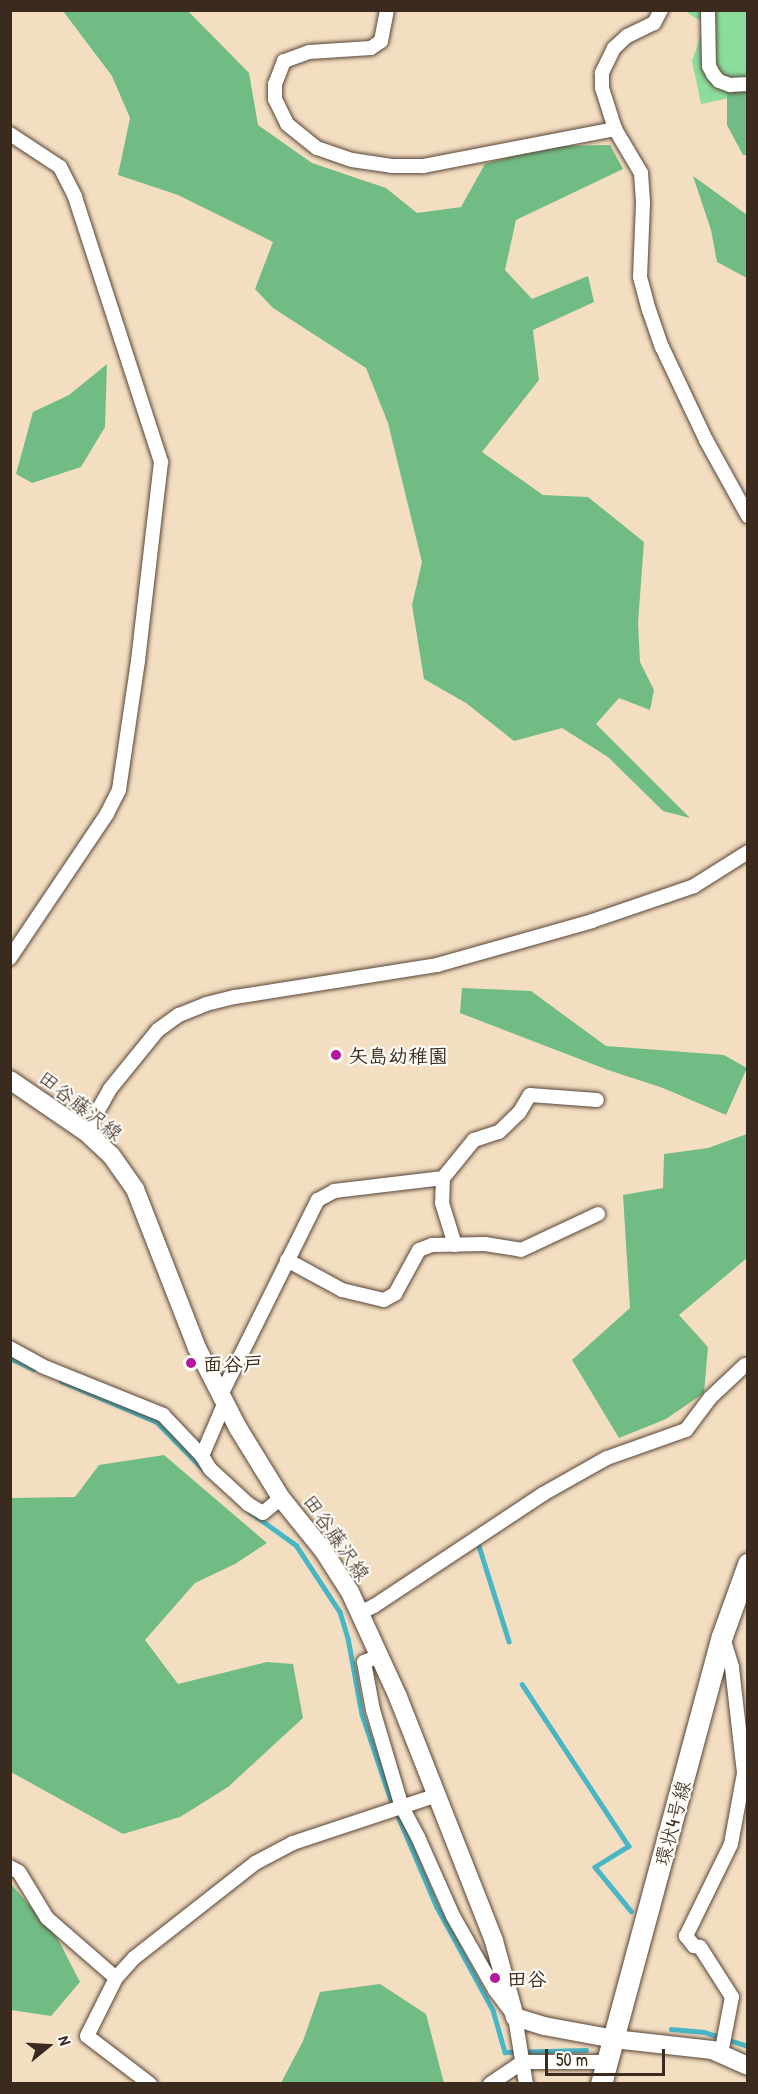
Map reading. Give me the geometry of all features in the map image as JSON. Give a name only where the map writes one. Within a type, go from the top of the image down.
[{"type":"main road","name":"田谷藤沢線","points":[[10,1080],[86,1132],[111,1155],[135,1189],[172,1289],[223,1399],[256,1459],[281,1498],[335,1566],[360,1613],[437,1795],[494,1941],[515,2018]]},
{"type":"main road","name":"環状4号線","points":[[601,2084],[722,1636],[747,1564]]},
{"type":"main road","points":[[515,2018],[544,2026],[614,2039],[722,2049],[747,2066]]},
{"type":"street","points":[[387,10],[381,41],[371,48],[309,52],[284,62],[275,84],[275,99],[287,124],[317,148],[352,160],[392,166],[423,166],[615,129]]},
{"type":"street","points":[[661,10],[654,22],[627,36],[614,48],[602,73],[602,88],[615,129],[641,173],[643,203],[640,277],[649,310],[662,347],[706,440],[747,516]]},
{"type":"street","points":[[708,10],[709,66],[713,74],[719,81],[730,85],[747,84]]},
{"type":"street","points":[[10,134],[60,167],[75,197],[161,462],[140,649],[119,790],[106,814],[10,958]]},
{"type":"street","points":[[86,1132],[110,1089],[158,1030],[179,1015],[206,1004],[235,997],[437,965],[592,921],[694,886],[747,852]]},
{"type":"street","points":[[455,1245],[442,1203],[443,1178],[474,1140],[499,1132],[519,1113],[530,1095],[597,1100]]},
{"type":"street","points":[[202,1456],[223,1399],[287,1260],[318,1200],[334,1191],[443,1178]]},
{"type":"street","points":[[287,1260],[342,1290],[384,1300],[395,1294],[419,1250],[432,1245],[485,1244],[521,1250],[598,1214]]},
{"type":"street","points":[[10,1348],[42,1366],[164,1415],[202,1456],[210,1469],[248,1504],[263,1513],[281,1498]]},
{"type":"street","points":[[360,1613],[543,1494],[607,1458],[686,1430],[710,1398],[745,1365],[747,1381]]},
{"type":"street","points":[[722,1636],[732,1667],[745,1766],[731,1844],[686,1936],[694,1946],[700,1947],[732,1997],[728,2028],[722,2049]]},
{"type":"street","points":[[379,1656],[364,1662],[397,1809],[453,1916],[495,1989],[515,2018],[526,2084]]},
{"type":"street","points":[[150,2084],[87,2036],[116,1978],[134,1958],[255,1863],[293,1843],[437,1795]]},
{"type":"street","points":[[10,1866],[19,1872],[47,1918],[116,1978]]},
{"type":"street","points":[[490,2084],[522,2061],[608,2062]]},
{"type":"green space","points":[[63,11],[188,11],[249,73],[258,125],[312,163],[386,188],[417,213],[461,207],[485,164],[550,146],[610,145],[623,169],[516,220],[505,270],[532,299],[588,276],[594,302],[533,330],[539,380],[482,452],[543,495],[588,497],[644,542],[638,623],[640,662],[654,690],[650,710],[619,698],[596,724],[690,818],[663,811],[608,757],[562,728],[514,741],[466,703],[424,679],[412,605],[422,562],[388,423],[366,368],[273,308],[255,289],[273,242],[178,195],[118,175],[130,118],[112,76]]},
{"type":"green space","points":[[685,11],[747,11],[747,94],[701,104],[692,61],[705,24]]},
{"type":"green space","points":[[727,90],[747,90],[747,155],[743,155],[727,125]]},
{"type":"green space","points":[[693,176],[747,215],[747,278],[717,262],[711,230]]},
{"type":"green space","points":[[107,364],[105,427],[81,467],[32,483],[16,474],[33,412],[69,395]]},
{"type":"green space","points":[[462,988],[531,991],[606,1046],[724,1055],[747,1068],[726,1115],[663,1088],[608,1070],[460,1013]]},
{"type":"green space","points":[[747,1134],[747,1258],[679,1315],[708,1347],[704,1393],[666,1419],[619,1438],[572,1360],[630,1308],[623,1195],[663,1188],[664,1154],[708,1148]]},
{"type":"green space","points":[[164,1455],[267,1543],[235,1564],[195,1583],[145,1640],[178,1684],[267,1662],[293,1664],[303,1718],[228,1787],[180,1817],[123,1834],[11,1772],[11,1498],[75,1497],[99,1465]]},
{"type":"green space","points":[[10,1883],[57,1937],[80,1982],[51,2016],[11,2010]]},
{"type":"green space","points":[[380,1984],[426,2014],[444,2083],[281,2083],[303,2041],[320,1992]]},
{"type":"waterway","points":[[10,1358],[34,1369]]},
{"type":"waterway","points":[[61,1381],[157,1422],[206,1472]]},
{"type":"waterway","points":[[250,1512],[296,1545],[340,1612],[348,1638],[362,1714],[390,1797],[437,1907],[493,2010],[505,2052],[586,2050]]},
{"type":"waterway","points":[[479,1546],[509,1641]]},
{"type":"waterway","points":[[522,1684],[629,1846],[595,1867],[631,1911]]},
{"type":"waterway","points":[[671,2029],[704,2032],[748,2046]]},
{"type":"place","name":"矢島幼稚園","points":[[336,1055]]},
{"type":"place","name":"面谷戸","points":[[191,1363]]},
{"type":"place","name":"田谷","points":[[495,1978]]}]
